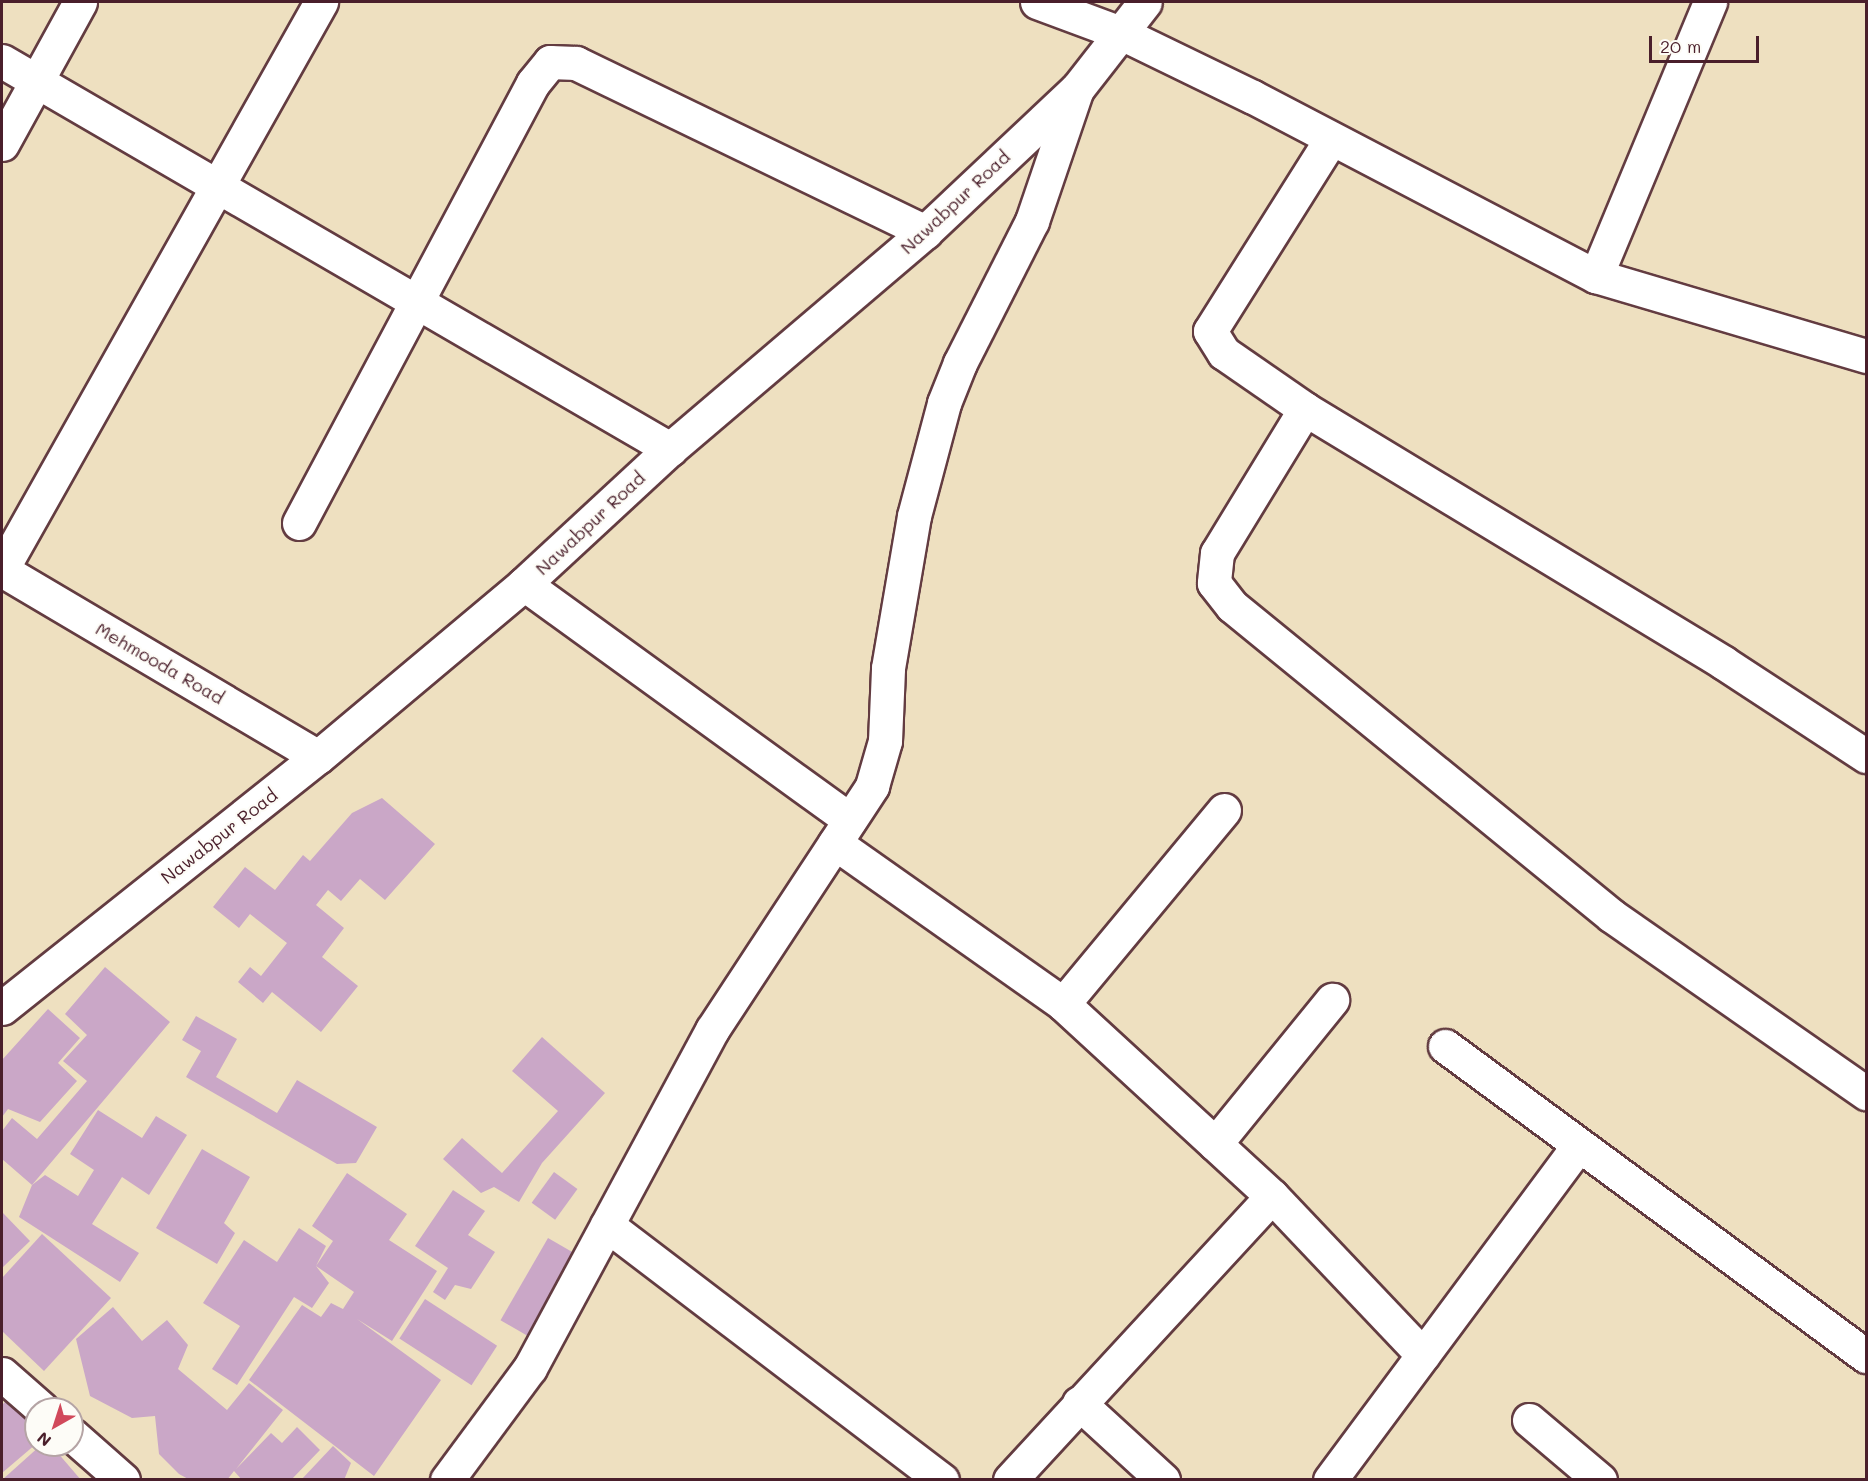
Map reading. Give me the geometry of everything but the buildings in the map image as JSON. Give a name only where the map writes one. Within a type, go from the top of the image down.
[{"type":"street","points":[[2,144],[80,2]]},
{"type":"street","points":[[2,570],[321,2]]},
{"type":"street","points":[[1038,2],[1123,34],[1596,276],[1866,353]]},
{"type":"street","name":"Nawabpur Road","points":[[2,1008],[318,756],[524,584],[670,449],[925,232],[1077,89],[1123,34],[1145,2]]},
{"type":"street","points":[[1596,276],[1710,2]]},
{"type":"street","points":[[2,61],[670,449]]},
{"type":"street","points":[[299,523],[533,83],[550,62],[576,63],[925,232]]},
{"type":"street","points":[[447,1479],[530,1368],[712,1030],[872,786],[885,741],[888,668],[914,516],[944,403],[960,363],[1032,221],[1077,89]]},
{"type":"street","points":[[1331,139],[1210,332],[1224,353],[1305,410],[1725,663],[1866,756]]},
{"type":"street","points":[[1305,410],[1217,553],[1214,583],[1232,606],[1593,902],[1866,1093]]},
{"type":"street","name":"Mehmooda Road","points":[[2,570],[318,756]]},
{"type":"street","points":[[524,584],[1063,1004],[1272,1196],[1423,1354]]},
{"type":"street","points":[[1063,1004],[1224,810]]},
{"type":"street","points":[[1215,1144],[1332,1000]]},
{"type":"street","points":[[1445,1046],[1866,1356]]},
{"type":"street","points":[[1330,1479],[1579,1145]]},
{"type":"street","points":[[1010,1479],[1272,1196]]},
{"type":"street","points":[[607,1225],[942,1479]]},
{"type":"street","points":[[2,1374],[28,1397]]},
{"type":"street","points":[[1079,1403],[1163,1479]]},
{"type":"street","points":[[1529,1420],[1600,1479]]},
{"type":"street","points":[[84,1445],[123,1479]]}]
